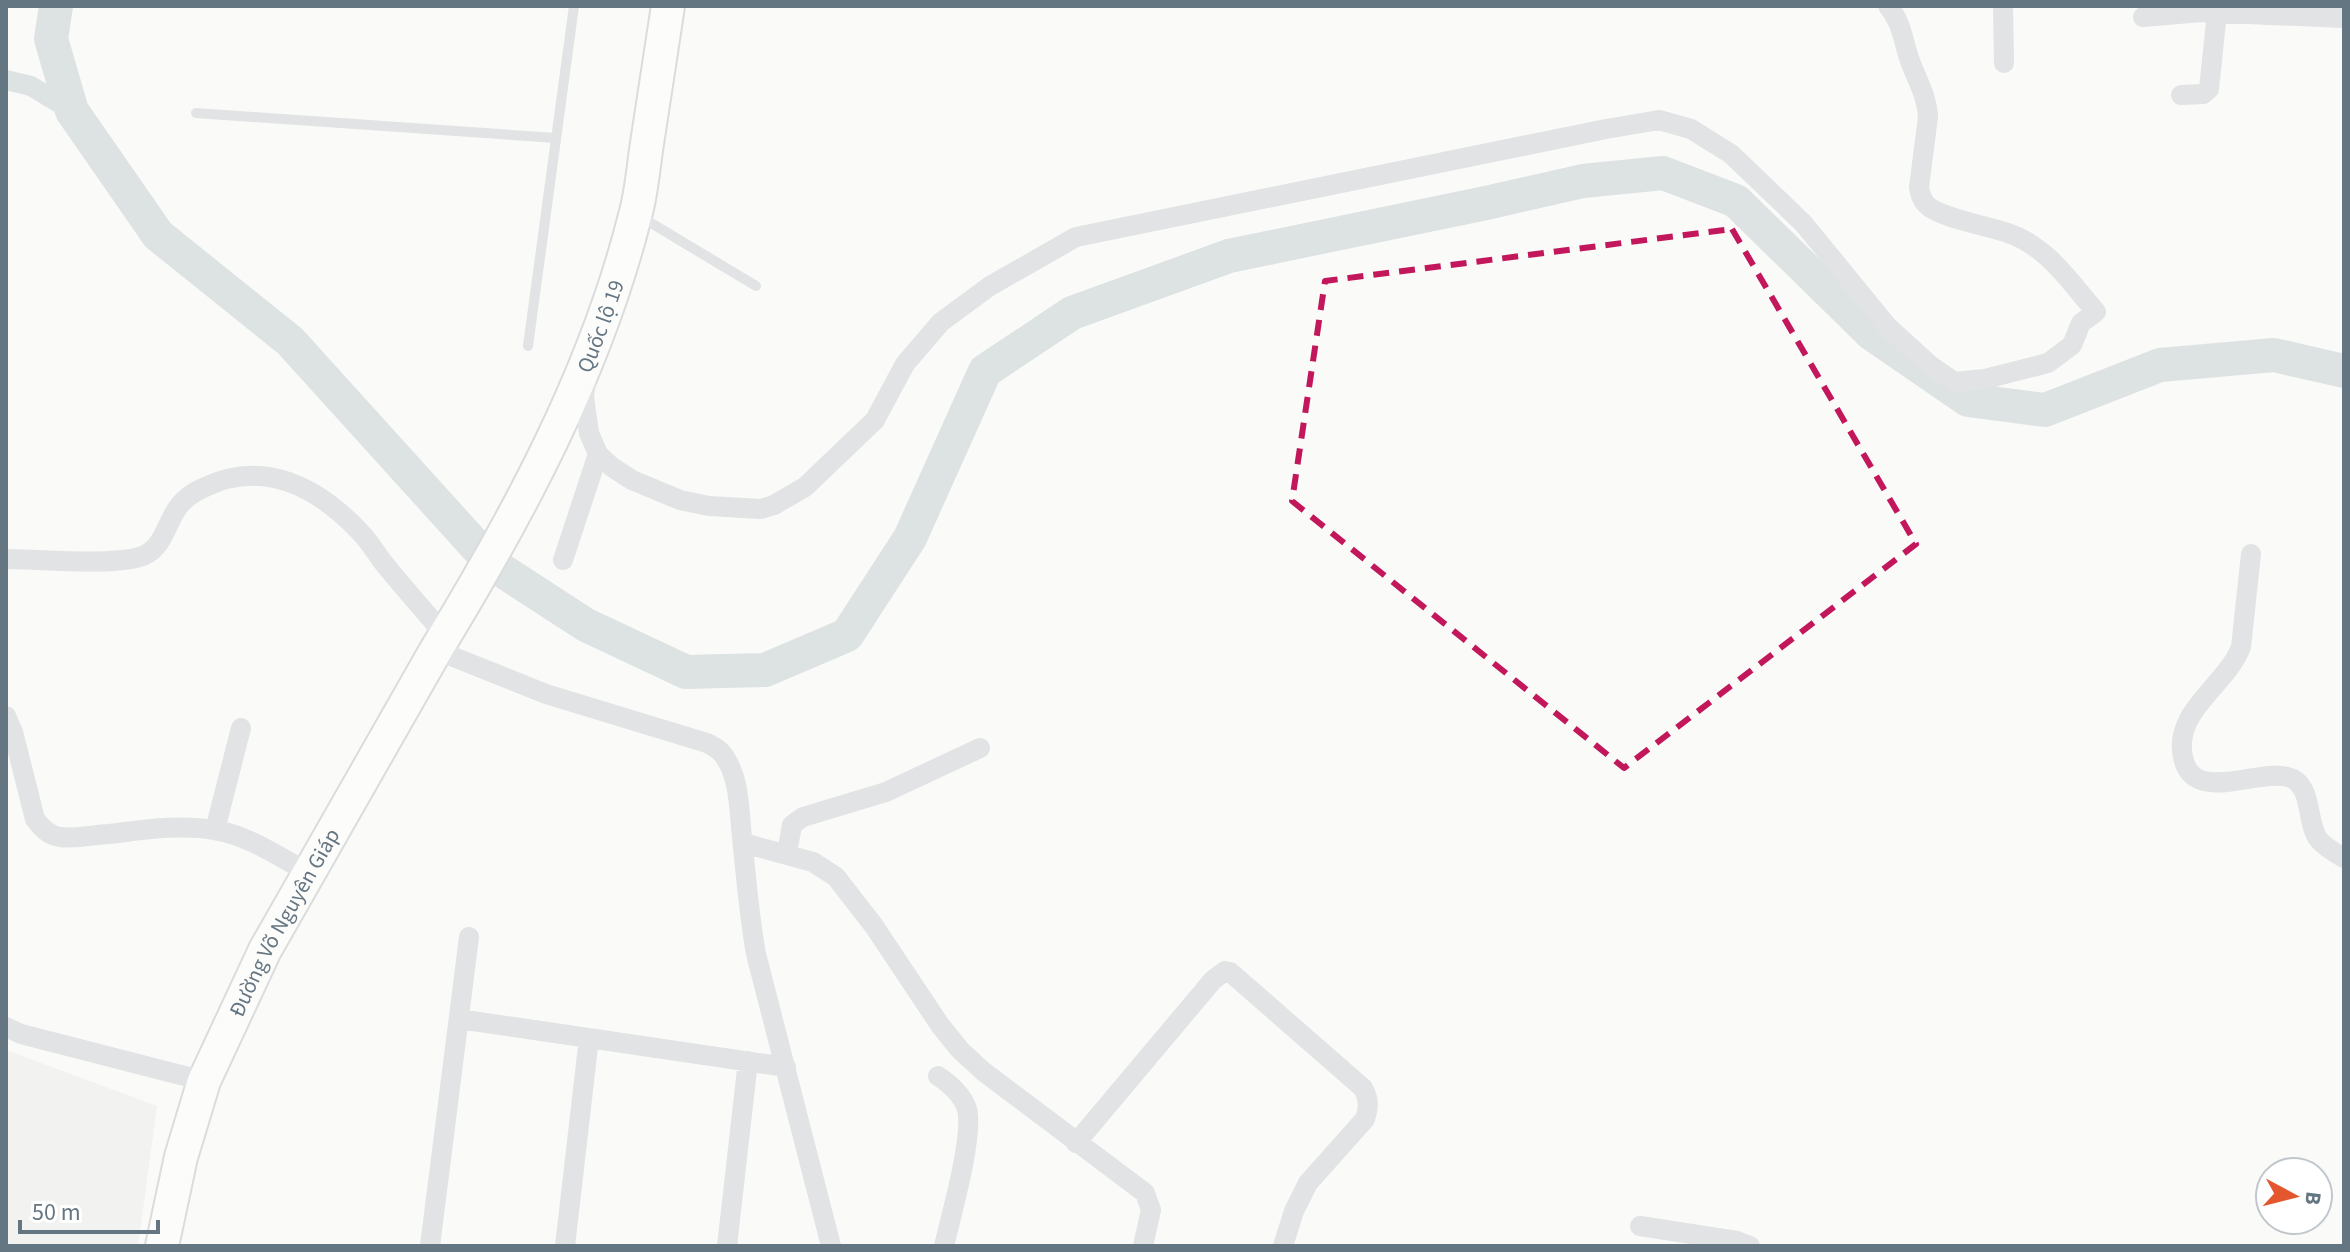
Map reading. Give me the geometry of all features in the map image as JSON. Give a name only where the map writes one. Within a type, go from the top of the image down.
[{"type":"highway","name":"Quốc lộ 19","points":[[445,636],[541,464],[589,359],[636,214],[668,6]]},
{"type":"highway","name":"Đường Võ Nguyên Giáp","points":[[162,1246],[181,1157],[204,1081],[265,950],[445,636]]},
{"type":"street","points":[[589,359],[585,416],[598,454],[612,467],[632,480],[680,500],[709,506],[761,509],[805,487],[875,420],[905,364],[941,322],[990,286],[1076,237],[1659,120],[1691,129],[1731,154],[1803,223],[1888,327],[1932,367],[1954,382],[1985,379],[2048,363],[2072,345],[2081,323],[2096,312],[2038,249],[2011,234],[1938,212],[1921,197],[1919,173],[1928,106],[1907,54],[1900,24],[1888,6]]},
{"type":"street","points":[[2003,6],[2004,63]]},
{"type":"street","points":[[2181,95],[2203,94],[2209,89],[2217,12]]},
{"type":"street","points":[[2143,17],[2217,12],[2344,18]]},
{"type":"street","points":[[563,560],[598,454]]},
{"type":"street","points":[[6,559],[126,561],[153,550],[178,506],[202,488],[218,481],[246,476],[284,479],[300,484],[327,502],[361,532],[445,636],[546,694],[718,749],[726,757],[735,782],[756,954],[831,1246]]},
{"type":"street","points":[[2251,554],[2241,647],[2236,662],[2190,715],[2181,744],[2184,763],[2193,774],[2206,782],[2274,776],[2296,780],[2305,796],[2315,833],[2331,851],[2344,858]]},
{"type":"street","points":[[6,716],[13,732],[35,819],[52,834],[77,837],[157,828],[215,830],[239,835],[309,873]]},
{"type":"street","points":[[215,830],[241,728]]},
{"type":"street","points":[[787,853],[792,825],[803,817],[886,792],[980,748]]},
{"type":"street","points":[[743,843],[813,862],[836,877],[960,1050],[984,1072],[1145,1193],[1151,1210],[1143,1246]]},
{"type":"street","points":[[430,1246],[469,937]]},
{"type":"street","points":[[1076,1143],[1213,980],[1225,971],[1230,972],[1363,1088],[1368,1096],[1365,1119],[1308,1183],[1283,1246]]},
{"type":"street","points":[[459,1019],[786,1067]]},
{"type":"street","points":[[6,1027],[21,1034],[204,1081]]},
{"type":"street","points":[[565,1246],[589,1038]]},
{"type":"street","points":[[727,1246],[748,1061]]},
{"type":"street","points":[[938,1076],[950,1083],[960,1097],[966,1108],[968,1123],[944,1246]]},
{"type":"street","points":[[1640,1226],[1737,1241],[1750,1246]]},
{"type":"lane","points":[[528,346],[574,6]]},
{"type":"lane","points":[[196,113],[556,138]]},
{"type":"lane","points":[[636,214],[756,286]]},
{"type":"highlighted area","points":[[1732,229],[1916,544],[1624,768],[1292,501],[1325,281]]},
{"type":"shaded area","points":[[6,1050],[157,1106],[138,1246],[6,1246]]},
{"type":"waterway","points":[[56,6],[51,39],[72,111],[158,235],[290,341],[492,564],[586,625],[686,672],[765,670],[847,635],[910,538],[985,371],[1072,313],[1229,256],[1583,181],[1663,173],[1736,201],[1872,334],[1968,400],[2045,410],[2160,365],[2274,355],[2344,371]]},
{"type":"waterway","points":[[6,80],[31,86],[72,111]]}]
